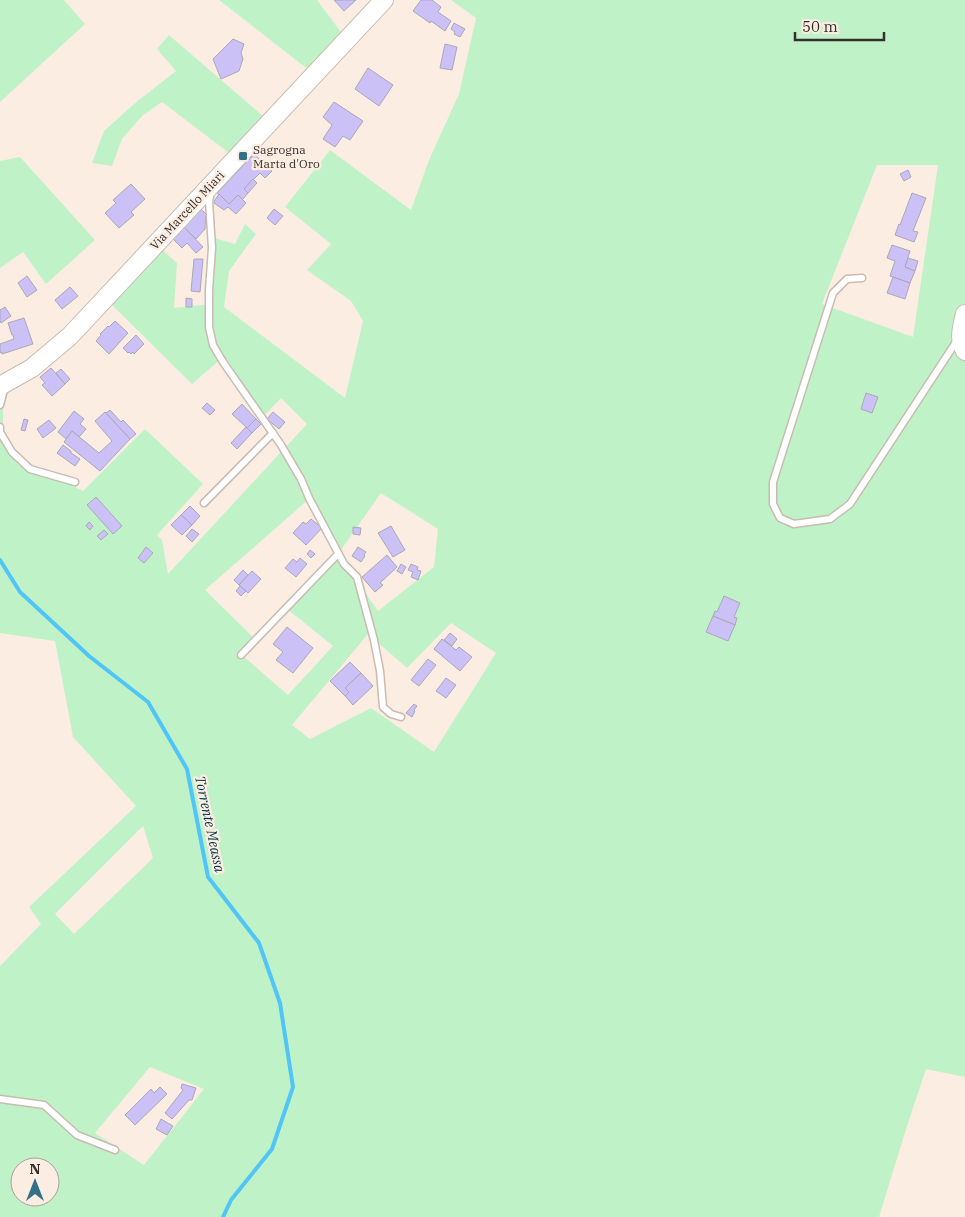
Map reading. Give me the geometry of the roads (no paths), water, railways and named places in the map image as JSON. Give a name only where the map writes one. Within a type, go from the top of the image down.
[{"type":"main road","name":"Via Marcello Miari","points":[[3,384],[32,368],[70,336],[384,0]]},
{"type":"main road","points":[[963,343],[965,314]]},
{"type":"lane","points":[[214,181],[209,201],[212,248],[209,328],[213,345],[273,433],[301,479],[338,554],[344,564],[357,577],[374,640],[380,672],[383,706],[391,714],[401,717]]},
{"type":"lane","points":[[862,278],[846,279],[833,293],[774,482],[773,504],[780,518],[794,524],[830,519],[850,504],[963,343]]},
{"type":"lane","points":[[0,405],[3,384]]},
{"type":"lane","points":[[0,427],[0,432],[12,452],[30,469],[75,482]]},
{"type":"lane","points":[[204,503],[273,433]]},
{"type":"lane","points":[[241,655],[338,554]]},
{"type":"lane","points":[[0,1099],[44,1105],[77,1135],[115,1150]]},
{"type":"waterway","name":"Torrente Meassa","points":[[0,560],[20,592],[89,656],[148,702],[187,769],[208,877],[259,943],[280,1003],[293,1087],[272,1149],[231,1200],[223,1217]]},
{"type":"place","name":"Sagrogna Marta d'Oro","points":[[243,156]]}]
